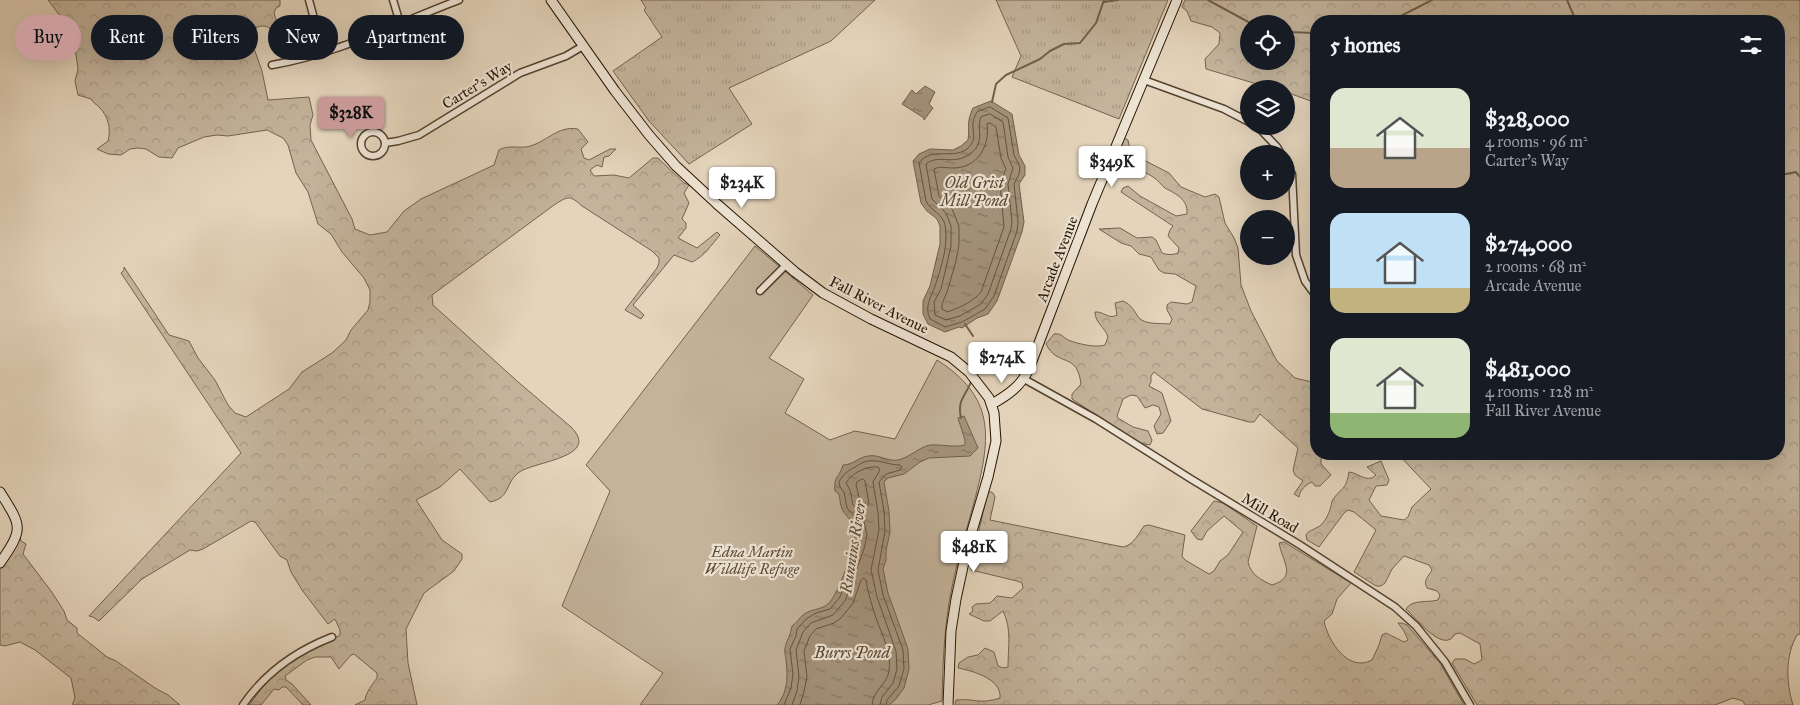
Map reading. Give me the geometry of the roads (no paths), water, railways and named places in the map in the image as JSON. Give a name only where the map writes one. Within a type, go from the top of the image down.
[{"type":"main road","name":"Fall River Avenue","points":[[551,0],[631,114],[676,166],[786,264],[823,293],[871,319],[951,357],[969,372],[986,393],[994,413],[996,441],[988,477],[967,548],[956,600],[951,631],[948,705]]},
{"type":"main road","name":"Arcade Avenue","points":[[992,404],[1012,392],[1024,379],[1092,204],[1177,0]]},
{"type":"main road","points":[[0,492],[14,514],[18,528],[16,539],[0,563]]},
{"type":"street","points":[[309,0],[313,15]]},
{"type":"street","points":[[393,0],[398,15]]},
{"type":"street","points":[[421,15],[459,0]]},
{"type":"street","name":"Carter's Way","points":[[385,143],[419,134],[520,73],[566,56],[583,46]]},
{"type":"street","points":[[272,65],[298,60]]},
{"type":"street","points":[[1144,80],[1224,109],[1240,117]]},
{"type":"street","points":[[1266,135],[1275,145]]},
{"type":"street","points":[[1293,200],[1296,255],[1305,281],[1310,288]]},
{"type":"street","points":[[760,290],[786,264]]},
{"type":"street","name":"Mill Road","points":[[1024,379],[1067,401],[1191,480],[1300,545],[1395,607],[1416,626],[1445,662],[1470,705]]},
{"type":"street","points":[[243,705],[250,694],[275,668],[313,645],[332,637]]},
{"type":"water","points":[[925,86],[935,92],[929,104],[933,108],[924,120],[924,118],[902,104],[912,90],[916,94]]},
{"type":"water","name":"Old Grist Mill Pond","points":[[991,101],[1012,114],[1019,155],[1025,166],[1025,175],[1019,184],[1024,222],[997,301],[988,314],[977,318],[962,328],[959,327],[945,332],[928,324],[923,314],[923,301],[930,286],[940,244],[940,226],[937,219],[921,203],[913,161],[919,154],[930,149],[953,150],[961,146],[968,140],[969,121],[973,108]]},
{"type":"water","name":"Burrs Pond","points":[[964,416],[978,448],[970,456],[929,458],[904,474],[888,478],[884,482],[889,511],[890,532],[883,569],[888,593],[908,649],[909,669],[904,688],[889,705],[777,705],[781,700],[786,684],[785,650],[792,626],[806,613],[828,604],[841,581],[850,558],[855,538],[854,527],[842,509],[839,494],[835,491],[836,479],[843,465],[868,456],[898,460],[930,445],[965,445],[958,418]]},
{"type":"waterway","name":"Runnins River","points":[[992,102],[996,84],[1006,75],[1040,59],[1064,44],[1080,43],[1096,23],[1104,0]]},
{"type":"waterway","points":[[1104,2],[1118,0]]},
{"type":"waterway","points":[[1208,0],[1240,17]]},
{"type":"waterway","points":[[1403,15],[1432,0]]},
{"type":"waterway","points":[[1567,0],[1573,15]]},
{"type":"waterway","points":[[1295,32],[1310,33]]},
{"type":"waterway","points":[[1785,174],[1796,172],[1800,177]]},
{"type":"waterway","name":"Runnins River","points":[[965,324],[973,336]]},
{"type":"waterway","name":"Runnins River","points":[[961,418],[960,407],[971,382],[970,379]]},
{"type":"park label","name":"Edna Martin Wildlife Refuge","points":[[752,560]]}]
